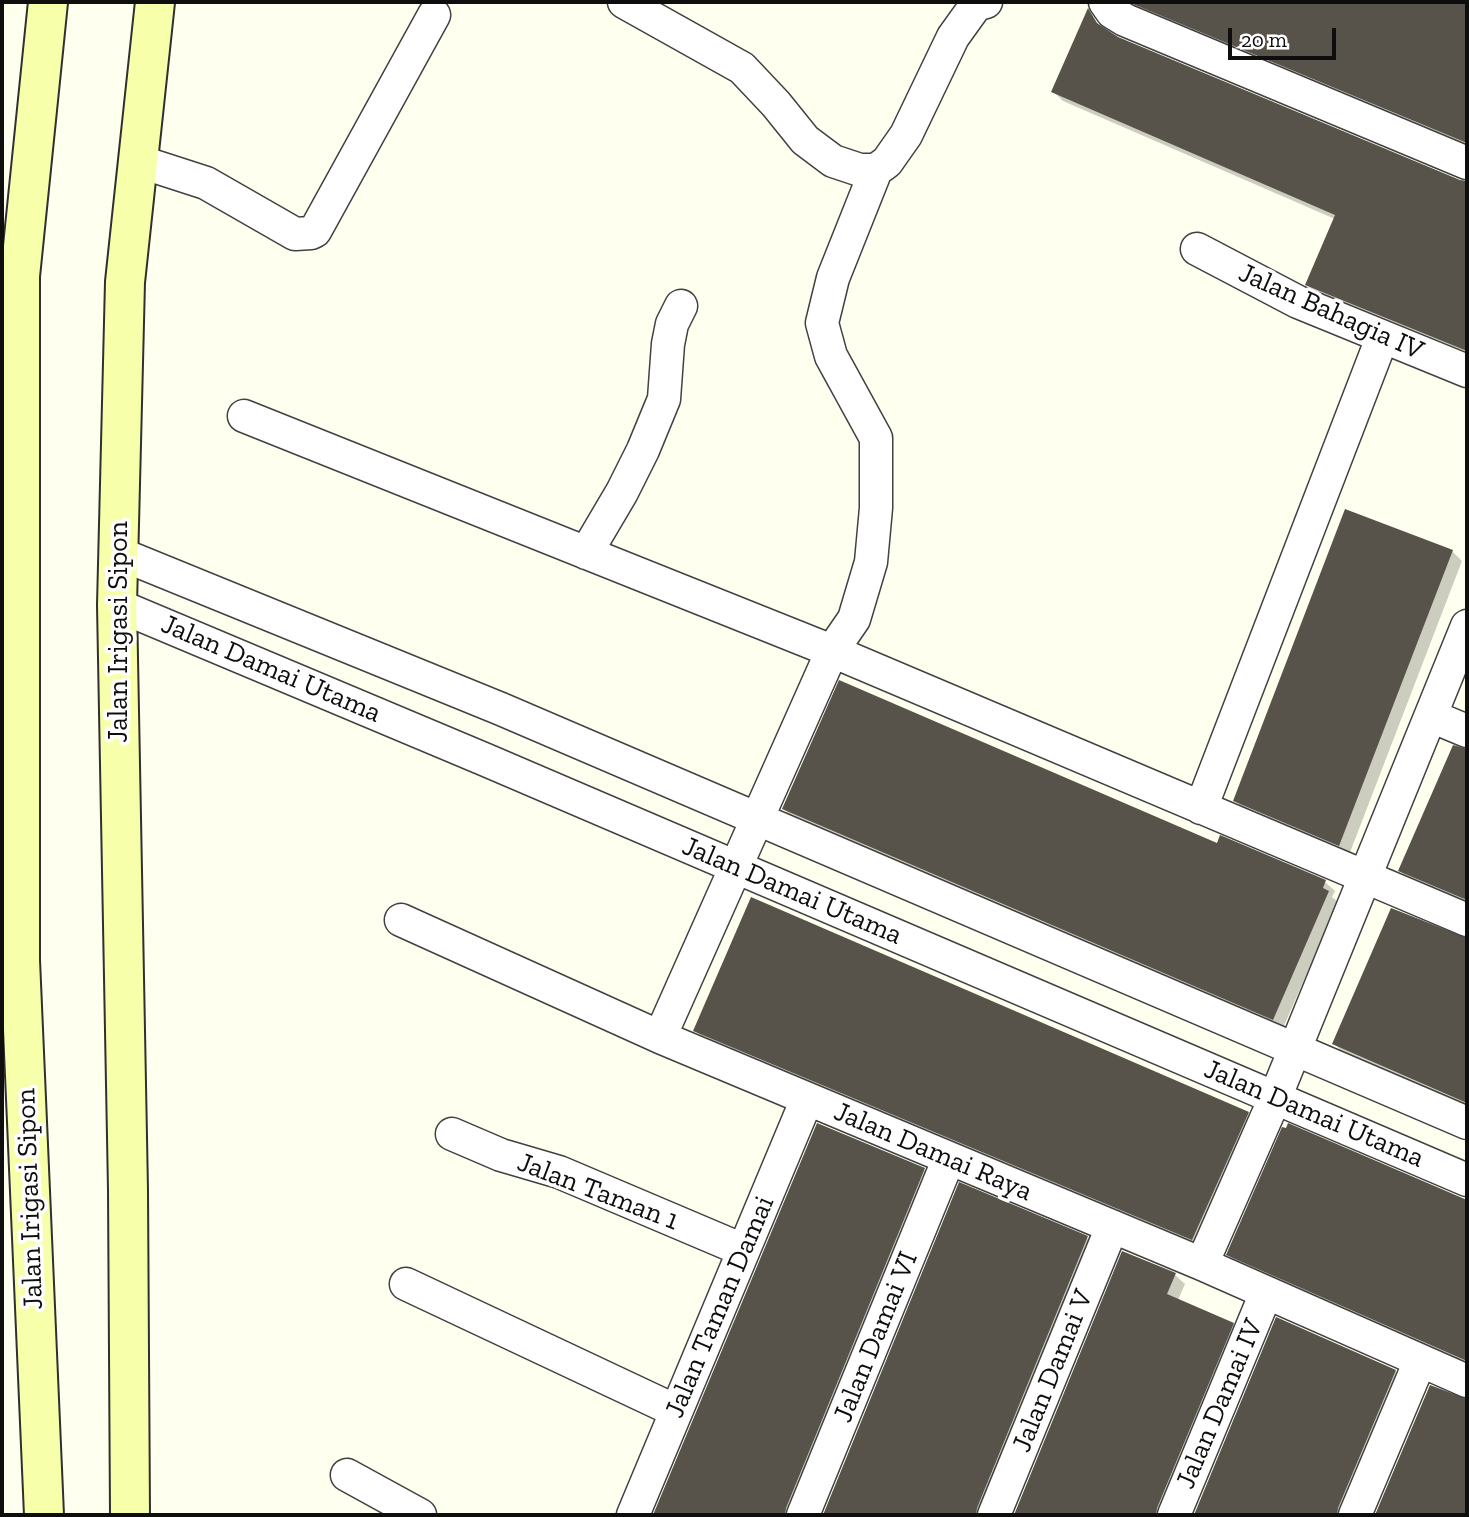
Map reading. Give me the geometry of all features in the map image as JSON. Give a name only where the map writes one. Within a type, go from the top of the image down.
[{"type":"street","name":"Jalan Irigasi Sipon","points":[[44,1515],[20,960],[20,276],[48,2]]},
{"type":"street","name":"Jalan Irigasi Sipon","points":[[130,1515],[128,1190],[117,605],[125,282],[155,2]]},
{"type":"street","points":[[624,2],[742,68],[805,140],[833,161],[860,170],[876,170]]},
{"type":"street","points":[[660,1037],[832,651],[854,620],[871,562],[876,508],[876,438],[831,356],[822,323],[833,278],[876,170],[887,162],[906,135],[953,37],[976,5],[986,2]]},
{"type":"street","points":[[1105,2],[1112,12],[1125,20],[1467,163]]},
{"type":"street","points":[[138,162],[206,183],[295,234],[311,233],[315,231],[434,15]]},
{"type":"street","name":"Jalan Bahagia IV","points":[[1197,249],[1298,302],[1467,371]]},
{"type":"street","points":[[586,552],[622,492],[664,399],[668,344],[672,324],[681,306]]},
{"type":"street","points":[[1201,808],[1382,338]]},
{"type":"street","points":[[244,416],[832,651],[1467,920]]},
{"type":"street","name":"Jalan Damai Utama","points":[[118,554],[501,709],[1467,1123]]},
{"type":"street","name":"Jalan Damai Utama","points":[[117,605],[1467,1180]]},
{"type":"street","points":[[1202,1264],[1275,1098],[1467,626]]},
{"type":"street","points":[[1431,716],[1467,731]]},
{"type":"street","name":"Jalan Damai Raya","points":[[401,920],[660,1037],[1202,1264],[1467,1381]]},
{"type":"street","name":"Jalan Taman Damai","points":[[633,1515],[807,1099]]},
{"type":"street","name":"Jalan Taman 1","points":[[452,1134],[502,1155],[559,1172],[743,1250]]},
{"type":"street","name":"Jalan Damai VI","points":[[803,1515],[949,1158]]},
{"type":"street","name":"Jalan Damai V","points":[[993,1515],[1112,1227]]},
{"type":"street","points":[[406,1284],[676,1411]]},
{"type":"street","name":"Jalan Damai IV","points":[[1174,1515],[1266,1293]]},
{"type":"street","points":[[1355,1515],[1420,1361]]},
{"type":"street","points":[[347,1475],[421,1515]]},
{"type":"building","points":[[1130,2],[1467,2],[1467,143],[1133,4]]},
{"type":"building","points":[[1088,8],[1097,23],[1118,37],[1467,181],[1467,351],[1305,285],[1335,215],[1051,92]]},
{"type":"building","points":[[1345,509],[1453,550],[1339,846],[1233,801]]},
{"type":"building","points":[[839,680],[1217,843],[1220,835],[1326,880],[1323,888],[1329,891],[1273,1020],[782,809]]},
{"type":"building","points":[[1453,745],[1467,749],[1467,900],[1398,871]]},
{"type":"building","points":[[751,897],[1249,1112],[1192,1240],[693,1031]]},
{"type":"building","points":[[1391,908],[1467,938],[1467,1103],[1332,1044]]},
{"type":"building","points":[[817,1123],[925,1168],[785,1515],[653,1515]]},
{"type":"building","points":[[1288,1123],[1467,1200],[1467,1361],[1226,1255],[1282,1127],[1286,1128]]},
{"type":"building","points":[[959,1182],[1088,1236],[976,1515],[823,1515]]},
{"type":"building","points":[[1122,1251],[1176,1273],[1167,1294],[1234,1323],[1156,1515],[1014,1515]]},
{"type":"building","points":[[1276,1317],[1396,1370],[1337,1515],[1194,1515]]},
{"type":"building","points":[[1430,1385],[1467,1399],[1467,1515],[1375,1515]]}]
